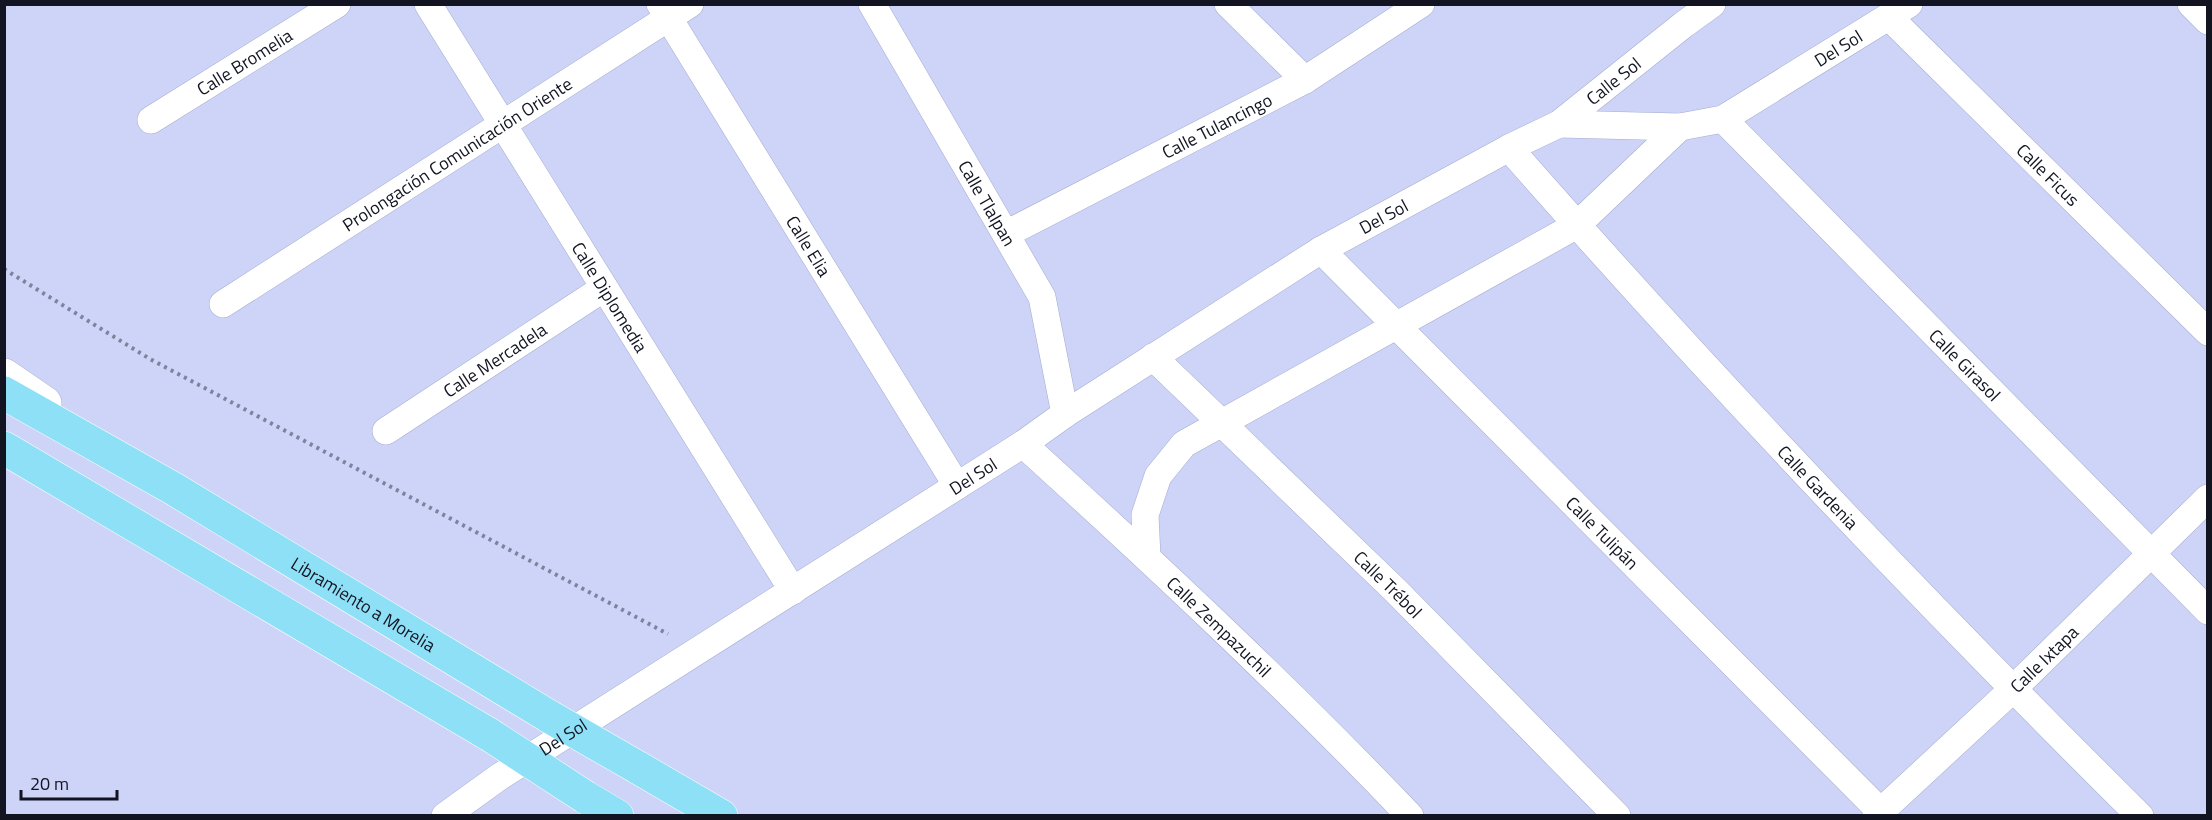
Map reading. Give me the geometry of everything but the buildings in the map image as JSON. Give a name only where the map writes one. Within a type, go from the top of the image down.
[{"type":"highway","name":"Libramiento a Morelia","points":[[4,393],[174,489],[550,717],[721,816]]},
{"type":"highway","points":[[4,448],[490,735],[617,816]]},
{"type":"main road","points":[[4,375],[174,489]]},
{"type":"main road","points":[[4,453],[47,473]]},
{"type":"street","name":"Calle Bromelia","points":[[151,120],[337,4]]},
{"type":"street","name":"Calle Diplomedia","points":[[428,4],[793,591]]},
{"type":"street","name":"Calle Tlalpan","points":[[872,4],[1042,297],[1065,414]]},
{"type":"street","points":[[1228,4],[1305,80]]},
{"type":"street","name":"Calle Tulancingo","points":[[1006,234],[1305,80],[1421,4]]},
{"type":"street","name":"Calle Sol","points":[[1509,148],[1558,124],[1712,4]]},
{"type":"street","points":[[2191,4],[2208,21]]},
{"type":"street","name":"Prolongación Comunicación Oriente","points":[[223,304],[503,126],[673,10]]},
{"type":"street","name":"Calle Elia","points":[[673,10],[957,486]]},
{"type":"street","name":"Del Sol","points":[[1558,124],[1680,128],[1723,120],[1899,11]]},
{"type":"street","name":"Calle Ficus","points":[[1899,11],[2208,332]]},
{"type":"street","name":"Calle Girasol","points":[[1723,120],[2208,611]]},
{"type":"street","points":[[1147,557],[1145,515],[1158,476],[1184,444],[1577,225],[1680,128]]},
{"type":"street","name":"Del Sol","points":[[445,816],[499,777],[1023,444],[1065,414],[1321,250],[1509,148]]},
{"type":"street","name":"Calle Gardenia","points":[[1509,148],[1793,462],[2140,816]]},
{"type":"street","name":"Calle Tulipán","points":[[1321,250],[1881,814]]},
{"type":"street","name":"Calle Mercadela","points":[[386,431],[604,288]]},
{"type":"street","name":"Calle Trébol","points":[[1153,357],[1404,599],[1617,816]]},
{"type":"street","name":"Calle Zempazuchil","points":[[1023,444],[1267,671],[1410,816]]},
{"type":"street","name":"Calle Ixtapa","points":[[1881,814],[2013,689],[2208,498]]},
{"type":"path","points":[[4,268],[150,359],[675,638],[705,647]]}]
